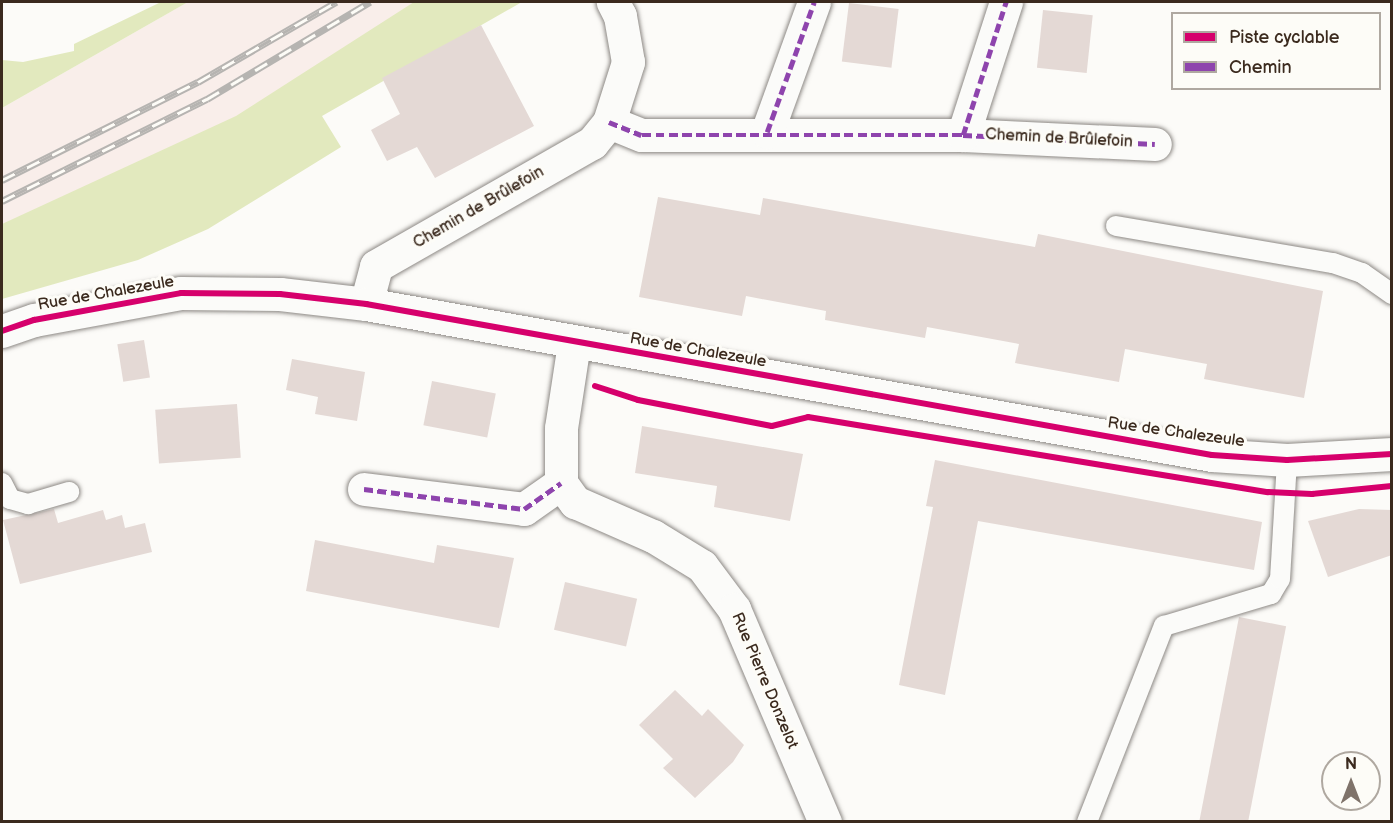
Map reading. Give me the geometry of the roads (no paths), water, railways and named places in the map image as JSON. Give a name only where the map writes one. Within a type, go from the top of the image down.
[{"type":"street","name":"Chemin de Brûlefoin","points":[[366,303],[376,266],[592,143],[609,122],[628,63],[620,16],[613,2]]},
{"type":"street","points":[[767,132],[814,2]]},
{"type":"street","name":"Chemin de Brûlefoin","points":[[963,135],[1006,2]]},
{"type":"street","name":"Chemin de Brûlefoin","points":[[609,122],[642,135],[767,132],[963,135],[1155,144]]},
{"type":"street","name":"Rue de Chalezeule","points":[[2,331],[34,320],[181,293],[280,294],[366,303],[574,343],[1212,454],[1287,460],[1392,454]]},
{"type":"street","points":[[364,489],[524,509],[561,483],[561,429],[574,343]]},
{"type":"street","name":"Rue Pierre Donzelot","points":[[561,483],[575,502],[654,536],[702,566],[734,609],[825,822]]},
{"type":"lane","points":[[1116,226],[1333,263],[1362,273],[1392,294]]},
{"type":"lane","points":[[1087,822],[1164,626],[1271,594],[1280,579],[1287,460]]},
{"type":"lane","points":[[2,483],[10,499],[28,504],[69,492]]},
{"type":"railway","points":[[2,180],[198,82],[336,2]]},
{"type":"railway","points":[[2,201],[207,99],[370,2]]}]
